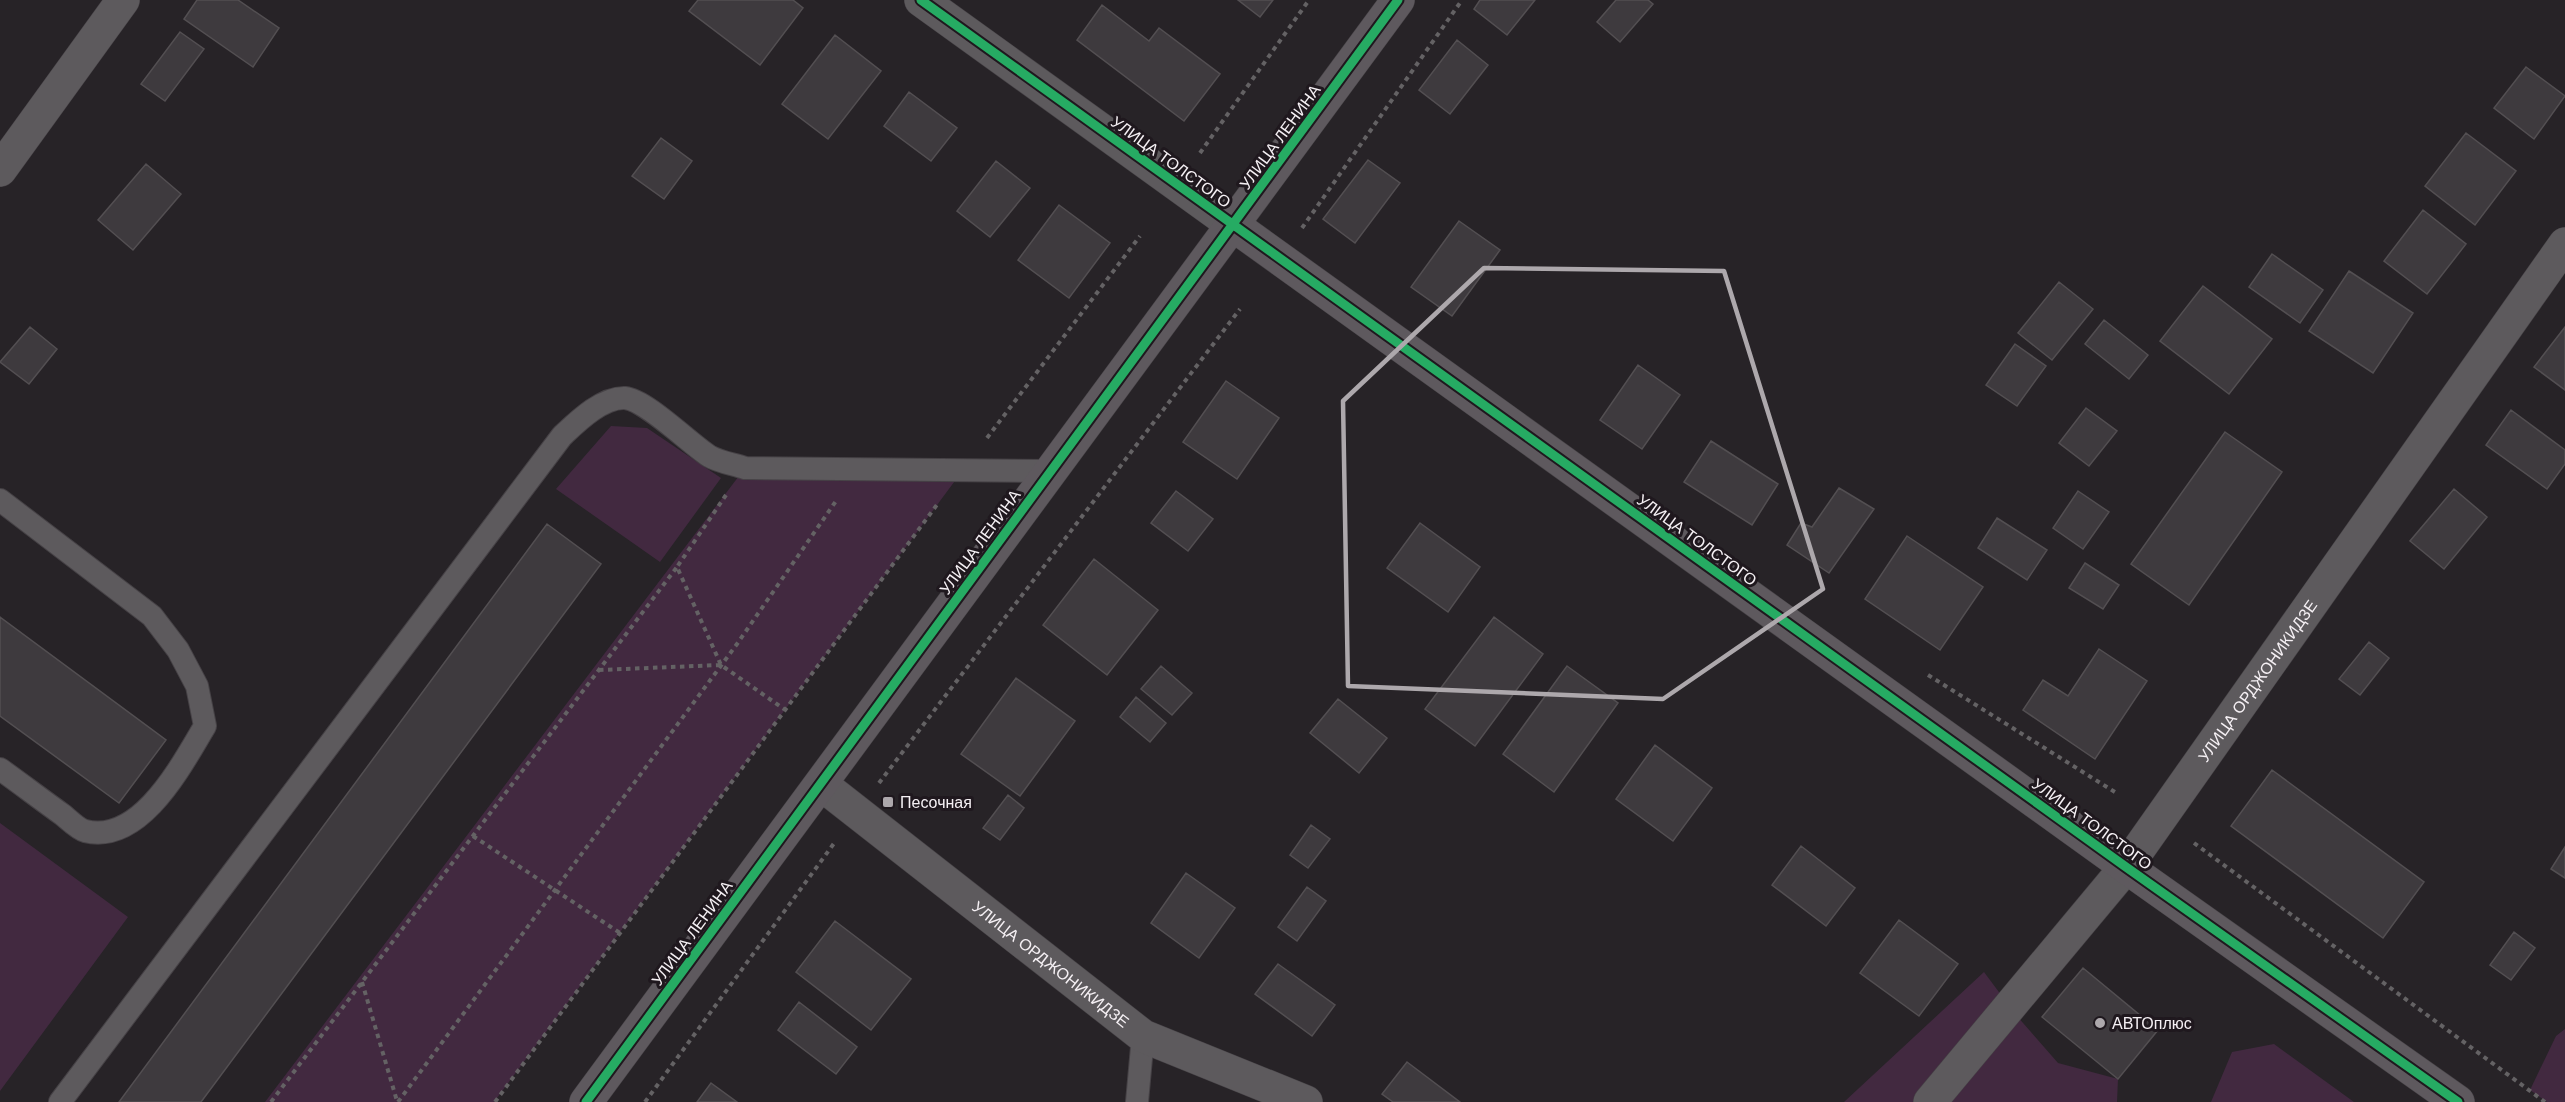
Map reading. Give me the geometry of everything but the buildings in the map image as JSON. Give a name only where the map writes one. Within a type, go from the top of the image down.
[{"type":"street","points":[[0,170],[123,0]]},
{"type":"street","name":"УЛИЦА ТОЛСТОГО","points":[[921,0],[2126,867],[2458,1102]]},
{"type":"street","name":"УЛИЦА ЛЕНИНА","points":[[586,1102],[1398,0]]},
{"type":"street","name":"УЛИЦА ОРДЖОНИКИДЗЕ","points":[[1930,1102],[2126,867],[2565,244]]},
{"type":"street","name":"УЛИЦА ОРДЖОНИКИДЗЕ","points":[[821,784],[1143,1036],[1306,1102]]},
{"type":"lane","points":[[60,1102],[562,436],[587,412],[624,398],[645,407],[711,457],[745,468],[1051,471]]},
{"type":"lane","points":[[0,500],[152,616],[178,650],[197,686],[205,726],[158,797],[136,820],[106,831],[84,831],[0,769]]},
{"type":"lane","points":[[1137,1102],[1143,1036]]},
{"type":"path","points":[[1200,153],[1309,0]]},
{"type":"path","points":[[1301,227],[1462,0]]},
{"type":"path","points":[[495,1102],[784,710],[1140,236]]},
{"type":"path","points":[[645,1102],[857,812],[1240,309]]},
{"type":"path","points":[[271,1102],[677,567],[745,468]]},
{"type":"path","points":[[398,1102],[721,665],[859,468]]},
{"type":"path","points":[[677,567],[721,665],[784,710]]},
{"type":"path","points":[[599,670],[721,665]]},
{"type":"path","points":[[473,836],[620,933]]},
{"type":"path","points":[[2194,843],[2546,1102]]},
{"type":"path","points":[[362,982],[398,1102]]},
{"type":"highlighted area","points":[[1484,268],[1724,271],[1823,589],[1663,699],[1348,686],[1343,401]]},
{"type":"shaded area","points":[[611,426],[647,428],[721,478],[660,562],[556,489]]},
{"type":"shaded area","points":[[745,468],[963,470],[494,1102],[265,1102]]},
{"type":"shaded area","points":[[0,823],[128,917],[0,1091]]},
{"type":"shaded area","points":[[1984,972],[2016,1015],[2058,1063],[2118,1079],[2117,1102],[1844,1102]]},
{"type":"shaded area","points":[[2565,1029],[2565,1102],[2547,1102],[2530,1090],[2556,1036]]},
{"type":"shaded area","points":[[2274,1044],[2354,1102],[2211,1102],[2232,1052]]},
{"type":"cycle path","points":[[921,0],[2126,867],[2458,1102]]},
{"type":"cycle path","points":[[586,1102],[1398,0]]},
{"type":"place","name":"Песочная","points":[[888,802]]},
{"type":"place","name":"АВТОплюс","points":[[2100,1023]]}]
